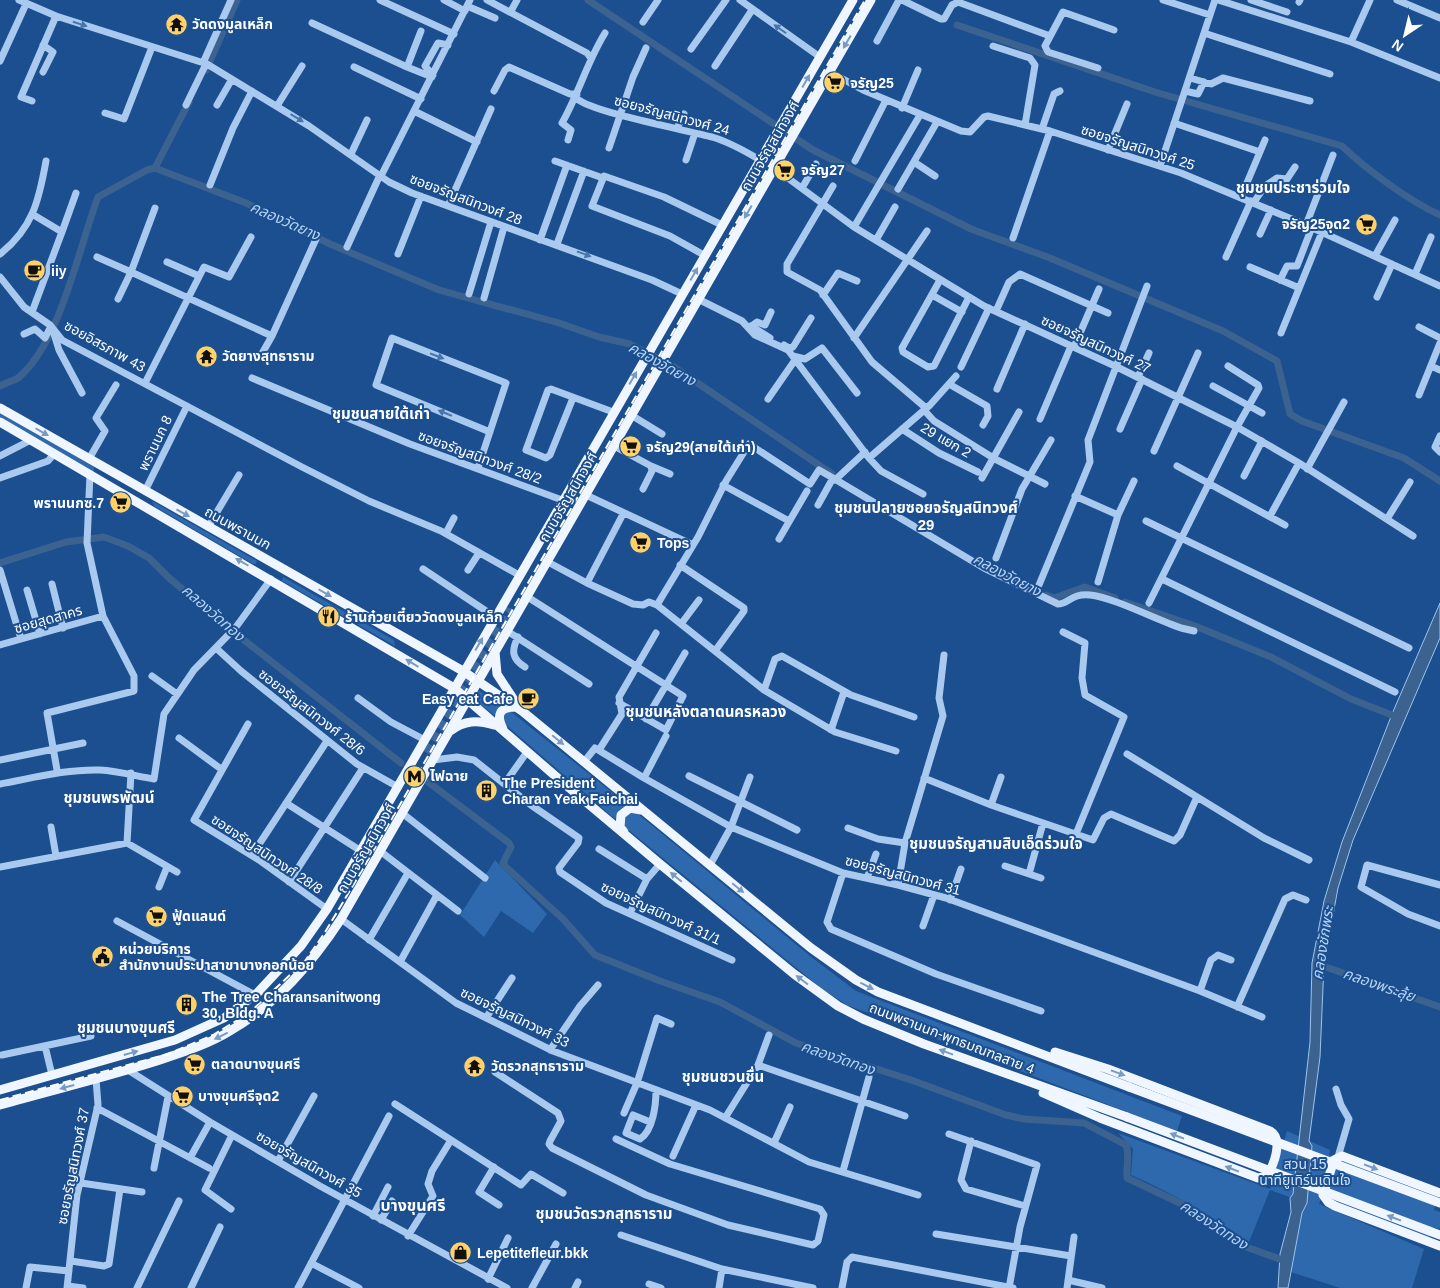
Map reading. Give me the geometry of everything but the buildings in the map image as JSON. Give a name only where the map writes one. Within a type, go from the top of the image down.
[{"type":"main road","name":"ถนนจรัญสนิทวงศ์","points":[[257,993],[301,946],[327,909],[853,0]]},
{"type":"main road","name":"ถนนจรัญสนิทวงศ์","points":[[0,1090],[156,1046],[193,1033],[224,1018],[291,965],[316,935],[429,755],[442,743],[449,732],[871,0]]},
{"type":"main road","points":[[594,462],[621,400]]},
{"type":"main road","name":"ถนนพรานนก","points":[[0,408],[464,671]]},
{"type":"main road","points":[[594,462],[633,411]]},
{"type":"main road","name":"ถนนพรานนก","points":[[0,422],[271,579],[454,688]]},
{"type":"main road","points":[[90,460],[98,469],[95,474],[90,474]]},
{"type":"main road","name":"ถนนจรัญสนิทวงศ์","points":[[511,609],[594,462]]},
{"type":"main road","points":[[127,496],[134,496],[138,492],[137,488],[131,483]]},
{"type":"main road","points":[[149,493],[147,499],[149,508]]},
{"type":"main road","points":[[496,615],[495,622],[497,627],[509,627]]},
{"type":"main road","points":[[495,651],[498,674],[518,708]]},
{"type":"main road","name":"ถนนพรานนก-พุทธมณฑลสาย 4","points":[[464,671],[518,708],[811,948],[856,980],[904,1002],[1440,1203]]},
{"type":"main road","name":"ถนนพรานนก-พุทธมณฑลสาย 4","points":[[454,688],[660,864],[794,974],[838,1006],[892,1032],[1127,1117],[1440,1235]]},
{"type":"main road","points":[[502,729],[498,720],[499,713],[504,708],[518,708]]},
{"type":"main road","points":[[449,732],[470,721],[481,721],[502,729]]},
{"type":"main road","points":[[426,737],[433,732],[438,734],[442,743]]},
{"type":"main road","name":"ถนนจรัญสนิทวงศ์","points":[[0,1105],[128,1070],[179,1053],[228,1032],[275,998],[306,968],[341,919],[402,813],[429,755]]},
{"type":"main road","name":"ถนนจรัญสนิทวงศ์","points":[[275,998],[321,942],[429,755]]},
{"type":"main road","points":[[625,835],[620,826],[621,815],[624,811],[635,808],[646,813]]},
{"type":"main road","points":[[992,1069],[1100,1118],[1258,1178],[1266,1176],[1270,1168],[1278,1141],[1276,1134],[1270,1130],[1101,1067],[1004,1038]]},
{"type":"main road","points":[[1440,1193],[1350,1158],[1338,1157],[1323,1195],[1328,1202],[1440,1246]]},
{"type":"street","name":"ซอยจรัญสนิทวงศ์ 28","points":[[18,0],[30,3],[56,16],[207,64],[277,106],[380,175],[421,196],[652,280],[682,294]]},
{"type":"street","points":[[186,105],[207,64],[231,0]]},
{"type":"street","points":[[380,0],[454,34]]},
{"type":"street","points":[[444,0],[467,6],[495,18]]},
{"type":"street","points":[[488,0],[587,52],[590,57]]},
{"type":"street","points":[[511,11],[517,0]]},
{"type":"street","points":[[643,22],[658,0]]},
{"type":"street","points":[[691,49],[726,0]]},
{"type":"street","points":[[740,0],[820,57]]},
{"type":"street","points":[[877,41],[901,0],[944,19],[952,4],[958,2],[1050,36]]},
{"type":"street","points":[[1163,0],[1210,15]]},
{"type":"street","points":[[1160,166],[1216,0],[1351,42],[1440,78]]},
{"type":"street","points":[[1251,0],[1286,12]]},
{"type":"street","points":[[1351,42],[1370,0]]},
{"type":"street","points":[[1397,0],[1440,18]]},
{"type":"street","points":[[0,61],[30,3]]},
{"type":"street","points":[[348,247],[380,175],[421,99],[467,6]]},
{"type":"street","points":[[715,66],[752,10]]},
{"type":"street","points":[[1098,68],[1048,52],[1046,46],[1050,36],[1063,12],[1114,30]]},
{"type":"street","points":[[32,101],[21,97],[56,16]]},
{"type":"street","points":[[312,23],[407,67],[432,76]]},
{"type":"street","points":[[407,67],[421,31]]},
{"type":"street","points":[[568,140],[571,130],[562,123],[577,96],[590,57],[605,33]]},
{"type":"street","points":[[1204,33],[1330,74]]},
{"type":"street","points":[[432,76],[425,66],[433,50],[438,44],[448,46]]},
{"type":"street","points":[[42,45],[53,52],[44,72]]},
{"type":"street","points":[[992,46],[1030,58],[1035,66],[1026,125]]},
{"type":"street","points":[[105,113],[124,119],[152,47]]},
{"type":"street","points":[[608,148],[646,48]]},
{"type":"street","points":[[277,106],[302,66]]},
{"type":"street","name":"ซอยจรัญสนิทวงศ์ 24","points":[[494,91],[505,70],[509,67],[619,115],[695,133],[735,146],[760,160]]},
{"type":"street","points":[[354,68],[421,99]]},
{"type":"street","points":[[902,108],[918,70]]},
{"type":"street","name":"ซอยจรัญสนิทวงศ์ 25","points":[[830,72],[902,108],[937,122],[970,132],[986,116],[1046,130],[1160,166],[1253,202],[1440,286]]},
{"type":"street","points":[[1190,78],[1211,84],[1223,78],[1310,101]]},
{"type":"street","points":[[217,105],[232,79]]},
{"type":"street","points":[[1184,93],[1198,94],[1204,82]]},
{"type":"street","points":[[210,185],[232,128],[252,91]]},
{"type":"street","points":[[1013,238],[1046,130],[1054,94],[1060,91]]},
{"type":"street","points":[[855,161],[886,100]]},
{"type":"street","points":[[1108,150],[1127,104]]},
{"type":"street","points":[[448,206],[491,109]]},
{"type":"street","points":[[414,111],[476,142]]},
{"type":"street","points":[[677,128],[684,114]]},
{"type":"street","points":[[854,227],[880,186],[920,115]]},
{"type":"street","points":[[351,154],[367,120]]},
{"type":"street","points":[[898,188],[937,122]]},
{"type":"street","points":[[1174,123],[1260,152]]},
{"type":"street","points":[[686,160],[695,133]]},
{"type":"street","points":[[1241,197],[1265,140]]},
{"type":"street","points":[[1280,280],[1287,266],[1297,266],[1333,155]]},
{"type":"street","points":[[0,254],[10,246],[26,226],[38,202],[46,161]]},
{"type":"street","points":[[555,162],[600,177]]},
{"type":"street","points":[[914,162],[935,176]]},
{"type":"street","points":[[802,188],[816,164]]},
{"type":"street","points":[[540,240],[567,165]]},
{"type":"street","name":"ซอยจรัญสนิทวงศ์ 27","points":[[773,167],[854,227],[940,280],[993,310],[1140,378],[1237,427],[1299,463],[1413,536]]},
{"type":"street","points":[[1226,257],[1253,202],[1265,186],[1277,178],[1287,179],[1295,167]]},
{"type":"street","points":[[556,244],[584,171]]},
{"type":"street","points":[[704,256],[670,236],[592,206],[604,176],[670,200],[722,225]]},
{"type":"street","points":[[833,186],[786,267],[787,272],[820,290],[872,362],[925,409],[934,421],[994,458],[1045,484]]},
{"type":"street","points":[[32,312],[76,193]]},
{"type":"street","points":[[398,254],[421,196]]},
{"type":"street","points":[[876,240],[894,207]]},
{"type":"street","points":[[118,299],[155,208]]},
{"type":"street","points":[[1260,234],[1271,210]]},
{"type":"street","points":[[32,214],[62,232]]},
{"type":"street","points":[[1375,256],[1395,220]]},
{"type":"street","points":[[469,294],[491,222]]},
{"type":"street","points":[[484,298],[504,226]]},
{"type":"street","points":[[854,338],[926,231]]},
{"type":"street","points":[[1281,332],[1322,232]]},
{"type":"street","points":[[145,383],[204,266],[229,277],[251,237]]},
{"type":"street","points":[[1414,274],[1431,238]]},
{"type":"street","points":[[260,357],[272,336],[316,240]]},
{"type":"street","points":[[97,258],[272,336]]},
{"type":"street","points":[[166,262],[199,276]]},
{"type":"street","points":[[1377,297],[1392,264]]},
{"type":"street","points":[[1250,267],[1297,287]]},
{"type":"street","points":[[833,268],[857,282]]},
{"type":"street","points":[[823,295],[840,272]]},
{"type":"street","points":[[961,367],[1009,282],[1020,274],[1108,313]]},
{"type":"street","name":"ซอยอิสรภาพ 43","points":[[0,277],[24,307],[52,329],[62,340],[319,476],[446,533],[519,575]]},
{"type":"street","points":[[940,280],[902,350],[928,367],[934,366],[970,297]]},
{"type":"street","points":[[1040,585],[1090,462],[1088,440],[1148,286]]},
{"type":"street","points":[[1040,419],[1100,289]]},
{"type":"street","points":[[932,295],[962,312]]},
{"type":"street","points":[[698,299],[792,348],[811,318]]},
{"type":"street","points":[[750,327],[757,322],[765,325],[771,312]]},
{"type":"street","points":[[997,389],[1025,324]]},
{"type":"street","points":[[750,327],[755,335],[788,350],[866,455],[881,471],[924,494]]},
{"type":"street","points":[[1419,327],[1440,338]]},
{"type":"street","points":[[24,334],[35,329],[45,338],[52,329]]},
{"type":"street","points":[[52,329],[59,350],[82,393]]},
{"type":"street","points":[[478,468],[490,432],[506,383],[392,338],[376,384],[490,432]]},
{"type":"street","points":[[1419,395],[1440,344]]},
{"type":"street","points":[[794,358],[805,359],[822,348],[857,393]]},
{"type":"street","points":[[1120,429],[1149,353]]},
{"type":"street","points":[[1154,451],[1198,353]]},
{"type":"street","points":[[768,399],[794,358]]},
{"type":"street","points":[[1149,603],[1259,386],[1228,366]]},
{"type":"street","points":[[1431,366],[1440,370]]},
{"type":"street","points":[[818,505],[835,479],[902,429],[925,409],[956,376]]},
{"type":"street","name":"ซอยจรัญสนิทวงศ์ 28/2","points":[[252,378],[410,444],[562,500]]},
{"type":"street","points":[[949,384],[987,406],[988,416],[983,425]]},
{"type":"street","points":[[90,460],[105,431],[96,418],[116,385]]},
{"type":"street","points":[[1213,386],[1262,413]]},
{"type":"street","points":[[573,398],[550,455],[546,458],[526,450],[548,390],[551,389],[614,412]]},
{"type":"street","points":[[1307,468],[1344,402]]},
{"type":"street","name":"พรานนก 8","points":[[149,493],[187,406]]},
{"type":"street","points":[[633,411],[662,434]]},
{"type":"street","points":[[994,458],[1019,412]]},
{"type":"street","name":"29 แยก 2","points":[[902,429],[939,453],[980,475],[994,458]]},
{"type":"street","points":[[1440,436],[1435,447],[1440,452]]},
{"type":"street","points":[[0,456],[31,440]]},
{"type":"street","points":[[996,558],[1022,489],[1052,440]]},
{"type":"street","points":[[1244,476],[1262,441]]},
{"type":"street","points":[[657,605],[749,444],[809,488]]},
{"type":"street","points":[[614,446],[670,474]]},
{"type":"street","points":[[0,478],[48,462],[54,454]]},
{"type":"street","points":[[1270,516],[1299,463]]},
{"type":"street","points":[[643,488],[652,471],[651,466]]},
{"type":"street","points":[[1177,466],[1286,525]]},
{"type":"street","points":[[779,539],[819,470],[984,568],[1056,603],[1063,603],[1074,595],[1100,596],[1181,628],[1194,631]]},
{"type":"street","points":[[57,770],[46,715],[48,712],[134,691],[134,676],[103,616],[87,543],[90,474]]},
{"type":"street","points":[[208,527],[239,475]]},
{"type":"street","points":[[1098,582],[1118,515],[1134,481]]},
{"type":"street","points":[[1388,520],[1410,482]]},
{"type":"street","points":[[724,485],[789,521]]},
{"type":"street","points":[[586,495],[623,514],[693,545]]},
{"type":"street","points":[[1075,496],[1118,515]]},
{"type":"street","points":[[587,584],[623,514]]},
{"type":"street","points":[[446,533],[454,518]]},
{"type":"street","points":[[1146,521],[1409,648]]},
{"type":"street","points":[[468,570],[480,552]]},
{"type":"street","points":[[546,561],[587,584],[637,605],[649,602],[657,605],[764,690],[831,730],[896,751]]},
{"type":"street","points":[[680,565],[744,608],[744,611],[715,651]]},
{"type":"street","points":[[423,569],[496,615]]},
{"type":"street","points":[[0,570],[20,639]]},
{"type":"street","points":[[0,784],[58,773],[99,770],[155,777],[164,714],[194,670],[236,627],[271,579]]},
{"type":"street","points":[[1162,579],[1395,692]]},
{"type":"street","points":[[52,584],[62,628]]},
{"type":"street","points":[[26,590],[40,634]]},
{"type":"street","points":[[526,596],[604,644],[615,654],[667,684],[683,696],[666,730],[619,704]]},
{"type":"street","points":[[682,624],[698,600]]},
{"type":"street","name":"ซอยสุดสาคร","points":[[0,645],[40,634],[53,628],[62,628],[103,616]]},
{"type":"street","points":[[509,627],[518,637],[589,684]]},
{"type":"street","points":[[584,762],[595,748],[598,750],[622,714],[619,697],[656,632]]},
{"type":"street","points":[[1063,632],[1085,643],[1082,678],[1085,695],[1124,717],[1076,834]]},
{"type":"street","points":[[518,637],[514,646],[513,656],[516,661],[525,667]]},
{"type":"street","name":"ซอยจรัญสนิทวงศ์ 28/6","points":[[216,648],[240,671],[327,741],[363,768],[398,787]]},
{"type":"street","points":[[646,718],[685,653]]},
{"type":"street","points":[[898,884],[906,843],[942,716],[939,698],[944,655]]},
{"type":"street","points":[[764,690],[778,656],[844,692],[914,717]]},
{"type":"street","points":[[152,676],[177,694]]},
{"type":"street","points":[[831,730],[844,692]]},
{"type":"street","points":[[358,698],[390,722],[426,737]]},
{"type":"street","points":[[179,738],[221,769],[248,724]]},
{"type":"street","points":[[644,778],[666,736]]},
{"type":"street","points":[[252,855],[327,741]]},
{"type":"street","points":[[0,760],[83,743]]},
{"type":"street","name":"ซอยจรัญสนิทวงศ์ 31","points":[[598,750],[731,827],[843,873],[898,884],[950,900],[1200,991],[1262,1018]]},
{"type":"street","points":[[505,783],[527,752]]},
{"type":"street","points":[[1127,754],[1264,838],[1309,860]]},
{"type":"street","name":"ซอยจรัญสนิทวงศ์ 31/1","points":[[429,755],[468,757],[505,783],[531,805],[579,838],[559,868],[560,872],[606,903],[732,960]]},
{"type":"street","points":[[289,882],[363,768]]},
{"type":"street","name":"ซอยจรัญสนิทวงศ์ 28/8","points":[[221,769],[194,820],[252,855],[327,909]]},
{"type":"street","points":[[127,844],[131,773]]},
{"type":"street","points":[[689,776],[797,830]]},
{"type":"street","points":[[710,865],[731,827],[750,777]]},
{"type":"street","points":[[990,805],[1000,777]]},
{"type":"street","points":[[924,778],[990,805],[1093,840],[1104,818],[1111,814],[1174,841],[1180,835],[1197,797]]},
{"type":"street","points":[[286,803],[361,851]]},
{"type":"street","points":[[402,813],[485,878]]},
{"type":"street","points":[[1028,874],[1043,823]]},
{"type":"street","points":[[51,827],[56,856]]},
{"type":"street","points":[[848,828],[878,839],[906,843]]},
{"type":"street","points":[[0,867],[127,844],[177,872]]},
{"type":"street","points":[[599,849],[647,879]]},
{"type":"street","points":[[380,851],[458,911]]},
{"type":"street","points":[[867,878],[876,854]]},
{"type":"street","points":[[630,914],[647,879],[660,864]]},
{"type":"street","points":[[1440,885],[1367,865],[1361,887],[1408,914],[1440,926]]},
{"type":"street","points":[[1005,866],[1042,878]]},
{"type":"street","points":[[159,887],[167,867]]},
{"type":"street","points":[[950,900],[961,869]]},
{"type":"street","points":[[369,940],[408,873]]},
{"type":"street","points":[[843,873],[827,922],[831,929],[936,974],[1041,1011]]},
{"type":"street","points":[[400,962],[437,895]]},
{"type":"street","points":[[923,926],[934,895]]},
{"type":"street","points":[[1237,1007],[1285,899],[1292,895],[1306,900]]},
{"type":"street","name":"ซอยจรัญสนิทวงศ์ 33","points":[[341,919],[456,1003],[550,1050],[696,1105],[809,1162],[918,1195]]},
{"type":"street","points":[[117,921],[257,993]]},
{"type":"street","points":[[1200,991],[1211,960],[1218,956],[1231,960]]},
{"type":"street","points":[[486,1018],[512,978]]},
{"type":"street","points":[[550,1050],[580,1006],[598,985]]},
{"type":"street","points":[[624,1114],[637,1083],[657,1018],[671,1024]]},
{"type":"street","points":[[725,1118],[758,1065],[769,1035]]},
{"type":"street","points":[[2,1056],[91,1036]]},
{"type":"street","points":[[45,1046],[52,1075]]},
{"type":"street","points":[[758,1065],[904,1116]]},
{"type":"street","name":"ซอยจรัญสนิทวงศ์ 35","points":[[128,1070],[168,1097],[372,1216],[507,1288]]},
{"type":"street","points":[[496,1072],[558,1113],[561,1121],[550,1141],[549,1144],[552,1148],[646,1195],[728,1225],[813,1245],[818,1241],[824,1215],[820,1209],[670,1164],[616,1139]]},
{"type":"street","points":[[843,1171],[869,1077]]},
{"type":"street","name":"ซอยจรัญสนิทวงศ์ 37","points":[[68,1287],[72,1226],[86,1150],[97,1108],[96,1079]]},
{"type":"street","points":[[1336,1089],[1341,1105],[1349,1119],[1338,1157]]},
{"type":"street","points":[[650,1122],[656,1107],[656,1090]]},
{"type":"street","points":[[278,1161],[314,1096]]},
{"type":"street","points":[[154,1168],[168,1097]]},
{"type":"street","points":[[395,1104],[521,1185],[531,1174],[563,1193]]},
{"type":"street","points":[[673,1156],[696,1105]]},
{"type":"street","points":[[774,1144],[790,1107]]},
{"type":"street","points":[[97,1108],[209,1168]]},
{"type":"street","points":[[298,1288],[389,1116]]},
{"type":"street","points":[[190,1158],[210,1122]]},
{"type":"street","points":[[842,1288],[847,1262],[852,1257],[1011,1288],[1016,1248],[1025,1206],[1037,1165],[949,1134]]},
{"type":"street","points":[[231,1209],[205,1190],[232,1135]]},
{"type":"street","points":[[408,1236],[433,1196],[428,1184],[451,1140]]},
{"type":"street","points":[[971,1141],[961,1180],[962,1185],[966,1189],[1025,1206]]},
{"type":"street","points":[[494,1167],[479,1192],[499,1205]]},
{"type":"street","points":[[81,1183],[142,1192]]},
{"type":"street","points":[[372,1216],[388,1187]]},
{"type":"street","points":[[71,1261],[104,1266],[110,1264],[120,1189]]},
{"type":"street","points":[[137,1288],[179,1201]]},
{"type":"street","points":[[381,1220],[392,1201]]},
{"type":"street","points":[[190,1288],[220,1227]]},
{"type":"street","points":[[936,1234],[1071,1256]]},
{"type":"street","points":[[621,1235],[722,1269],[813,1288]]},
{"type":"street","points":[[1067,1288],[1074,1236]]},
{"type":"street","points":[[488,1279],[508,1238]]},
{"type":"street","points":[[532,1288],[556,1244]]},
{"type":"street","points":[[311,1262],[359,1288]]},
{"type":"street","points":[[26,1288],[30,1267],[70,1271]]},
{"type":"street","points":[[718,1288],[722,1269]]},
{"type":"street","points":[[1068,1280],[1102,1288]]},
{"type":"street","points":[[649,1284],[660,1288]]},
{"type":"street","points":[[68,1287],[83,1288]]},
{"type":"green space","points":[[0,413],[94,467],[93,472],[0,418]]},
{"type":"green space","points":[[152,501],[257,561],[256,564],[154,506]]},
{"type":"green space","points":[[283,577],[394,640],[395,646],[282,581]]},
{"type":"green space","points":[[477,690],[502,703],[494,715],[475,700],[473,696]]},
{"type":"green space","points":[[510,711],[628,805],[615,819],[506,725],[503,720],[504,712]]},
{"type":"green space","points":[[632,812],[637,813],[810,956],[856,991],[1182,1116],[1177,1131],[847,1005],[822,989],[625,827],[623,824],[625,817]]},
{"type":"green space","points":[[495,860],[547,914],[533,933],[501,911],[484,937],[460,915]]},
{"type":"green space","name":"สวน 15 นาทียูเทิร์นเดินใจ","points":[[1287,1131],[1330,1150],[1329,1155],[1437,1196],[1434,1210],[1440,1212],[1440,1229],[1433,1227],[1429,1239],[1322,1197],[1319,1204],[1424,1249],[1412,1288],[1340,1288],[1291,1272],[1302,1213],[1306,1203],[1270,1190],[1249,1242],[1192,1205],[1131,1175],[1133,1149],[1118,1133],[1270,1189]]},
{"type":"water","name":"คลองชักพระ","points":[[1440,603],[1440,638],[1353,840],[1338,888],[1324,964],[1320,1057],[1309,1141],[1312,1146],[1307,1203],[1302,1213],[1288,1288],[1278,1288],[1280,1254],[1291,1212],[1290,1198],[1293,1194],[1310,1042],[1312,963],[1324,901],[1342,842],[1392,714]]},
{"type":"waterway","points":[[206,70],[237,0]]},
{"type":"waterway","points":[[588,0],[813,150],[971,229],[1050,258],[1223,331],[1277,361],[1290,414],[1302,421],[1404,458],[1440,481]]},
{"type":"waterway","points":[[957,25],[1155,92],[1342,146],[1389,184],[1415,202],[1440,215]]},
{"type":"waterway","points":[[155,168],[189,102]]},
{"type":"waterway","name":"คลองวัดยาง","points":[[0,386],[18,378],[33,363],[46,342],[67,294],[98,197],[147,170],[155,168],[246,203],[330,244],[439,290],[559,323],[599,337],[630,344],[671,365],[832,474]]},
{"type":"waterway","name":"คลองวัดทอง","points":[[0,563],[66,542],[104,537],[128,546],[149,558],[168,577],[235,633],[401,763]]},
{"type":"waterway","name":"คลองวัดยาง","points":[[1046,595],[1054,598],[1085,587],[1115,598]]},
{"type":"waterway","name":"คลองวัดยาง","points":[[1125,602],[1195,626],[1271,657],[1351,699],[1397,717]]},
{"type":"waterway","name":"คลองวัดทอง","points":[[428,782],[509,843],[511,847],[503,863],[506,867],[563,919],[595,955],[720,1002],[796,1043],[911,1080],[1006,1115],[1024,1119],[1084,1123],[1126,1145],[1128,1153],[1127,1178],[1184,1205],[1246,1247],[1288,1262]]},
{"type":"waterway","name":"คลองพระลุ้ย","points":[[1317,964],[1440,1007]]},
{"type":"tunnel","points":[[424,751],[507,607]]},
{"type":"tunnel","points":[[430,755],[514,610]]},
{"type":"railway","points":[[0,1100],[168,1054],[213,1035],[248,1014],[305,961],[324,934],[361,872],[865,0]]},
{"type":"place","name":"วัดดงมูลเหล็ก","points":[[176,24]]},
{"type":"place","name":"จรัญ25","points":[[834,83]]},
{"type":"place","name":"จรัญ27","points":[[785,170]]},
{"type":"place","name":"จรัญ25จุด2","points":[[1366,224]]},
{"type":"place","name":"iiy","points":[[35,271]]},
{"type":"place","name":"วัดยางสุทธาราม","points":[[206,356]]},
{"type":"place","name":"จรัญ29(สายใต้เก่า)","points":[[630,447]]},
{"type":"place","name":"พรานนกซ.7","points":[[120,503]]},
{"type":"place","name":"Tops","points":[[641,543]]},
{"type":"place","name":"ร้านก๋วยเตี๋ยววัดดงมูลเหล็ก","points":[[329,617]]},
{"type":"place","name":"Easy eat Cafe","points":[[529,699]]},
{"type":"place","name":"ไฟฉาย","points":[[414,776]]},
{"type":"place","name":"The President Charan Yeak Faichai","points":[[486,791]]},
{"type":"place","name":"ฟู้ดแลนด์","points":[[156,916]]},
{"type":"place","name":"หน่วยบริการ สำนักงานประปาสาขาบางกอกน้อย","points":[[103,957]]},
{"type":"place","name":"The Tree Charansanitwong 30, Bldg. A","points":[[186,1005]]},
{"type":"place","name":"ตลาดบางขุนศรี","points":[[195,1064]]},
{"type":"place","name":"วัดรวกสุทธาราม","points":[[475,1066]]},
{"type":"place","name":"บางขุนศรีจุด2","points":[[182,1096]]},
{"type":"place","name":"Lepetitefleur.bkk","points":[[461,1253]]},
{"type":"district","name":"ชุมชนประชาร่วมใจ","points":[[1293,188]]},
{"type":"district","name":"ชุมชนสายใต้เก่า","points":[[381,414]]},
{"type":"district","name":"ชุมชนปลายซอยจรัญสนิทวงศ์ 29","points":[[926,516]]},
{"type":"district","name":"ชุมชนหลังตลาดนครหลวง","points":[[706,712]]},
{"type":"district","name":"ชุมชนพรพัฒน์","points":[[109,798]]},
{"type":"district","name":"ชุมชนจรัญสามสิบเอ็ดร่วมใจ","points":[[996,844]]},
{"type":"district","name":"ชุมชนบางขุนศรี","points":[[126,1028]]},
{"type":"district","name":"ชุมชนชวนชื่น","points":[[723,1077]]},
{"type":"district","name":"บางขุนศรี","points":[[413,1205]]},
{"type":"district","name":"ชุมชนวัดรวกสุทธาราม","points":[[604,1214]]}]
